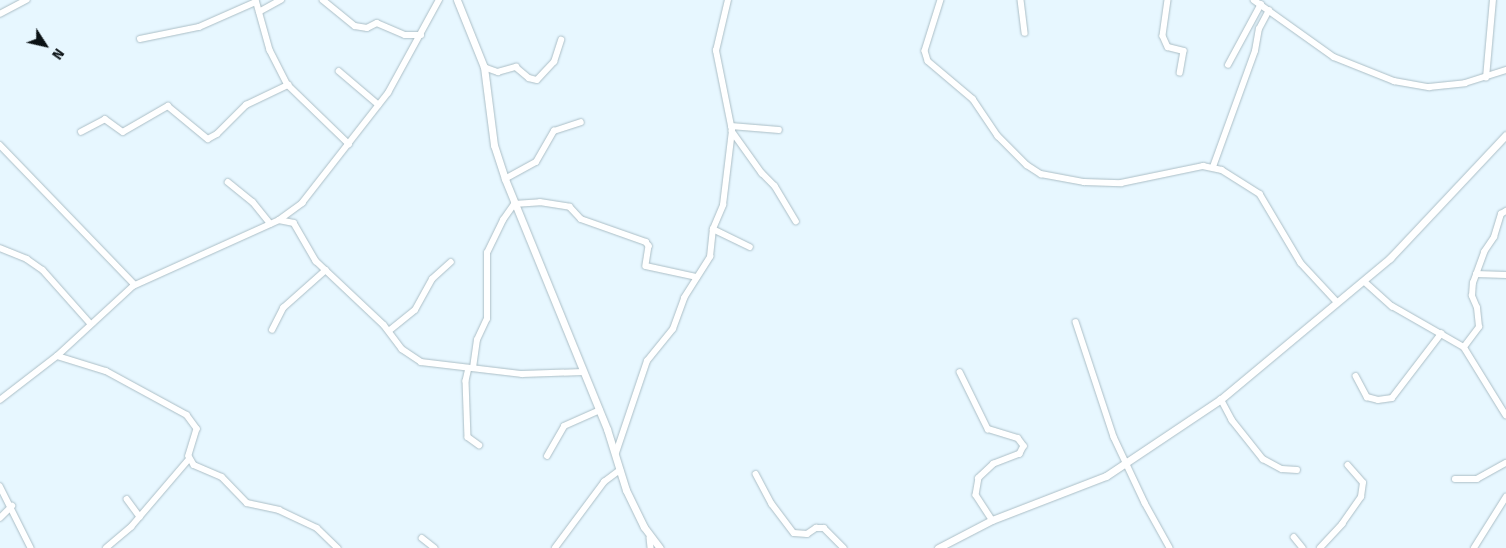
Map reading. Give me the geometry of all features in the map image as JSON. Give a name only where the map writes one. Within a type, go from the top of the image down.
[{"type":"main road","points":[[457,0],[484,67],[494,145],[504,180],[600,410],[616,453],[620,470],[650,538],[660,548]]},
{"type":"main road","points":[[938,548],[992,520],[1071,492],[1127,464],[1221,399],[1364,281],[1408,240],[1506,135]]},
{"type":"street","points":[[0,14],[26,0]]},
{"type":"street","points":[[259,12],[281,0]]},
{"type":"street","points":[[322,0],[356,26],[367,28],[377,23],[405,35],[421,35]]},
{"type":"street","points":[[0,400],[57,356],[135,285],[280,220],[309,196],[379,105],[421,35],[439,0]]},
{"type":"street","points":[[616,453],[647,361],[673,329],[684,298],[710,257],[713,229],[725,197],[732,128],[716,61],[716,40],[728,0]]},
{"type":"street","points":[[941,0],[925,52],[928,61],[973,100],[1012,152],[1041,174],[1084,182],[1121,183],[1213,167],[1233,176],[1260,194],[1302,263],[1338,303]]},
{"type":"street","points":[[1021,0],[1026,33]]},
{"type":"street","points":[[1168,0],[1164,42],[1168,47],[1184,51],[1180,73]]},
{"type":"street","points":[[1254,0],[1334,57],[1385,78],[1429,86],[1486,78],[1506,70]]},
{"type":"street","points":[[1486,78],[1493,0]]},
{"type":"street","points":[[140,39],[199,27],[256,1],[270,50],[288,85],[349,144]]},
{"type":"street","points":[[1228,65],[1261,4]]},
{"type":"street","points":[[1213,167],[1255,51],[1259,28],[1269,10]]},
{"type":"street","points":[[484,67],[498,72],[516,67],[529,78],[537,80],[554,62],[561,40]]},
{"type":"street","points":[[339,71],[379,105]]},
{"type":"street","points":[[81,132],[105,119],[123,132],[168,106],[208,139],[218,134],[246,105],[288,85]]},
{"type":"street","points":[[504,180],[536,162],[554,130],[581,122]]},
{"type":"street","points":[[732,128],[779,130]]},
{"type":"street","points":[[732,128],[762,173],[775,186],[796,221]]},
{"type":"street","points":[[0,144],[135,285]]},
{"type":"street","points":[[228,182],[253,202],[270,224]]},
{"type":"street","points":[[478,445],[468,437],[469,393],[466,381],[476,345],[487,319],[487,253],[503,220],[514,204],[540,202],[570,207],[581,219],[646,242],[649,246],[646,266],[697,277]]},
{"type":"street","points":[[1464,347],[1479,327],[1477,308],[1472,296],[1476,274],[1502,214],[1506,211]]},
{"type":"street","points":[[280,220],[294,223],[312,257],[389,331],[402,349],[421,362],[547,375],[583,372]]},
{"type":"street","points":[[713,229],[750,247]]},
{"type":"street","points":[[0,248],[27,259],[43,270],[91,324]]},
{"type":"street","points":[[389,331],[415,310],[432,279],[451,262]]},
{"type":"street","points":[[272,330],[283,308],[326,270]]},
{"type":"street","points":[[1476,274],[1506,275]]},
{"type":"street","points":[[1364,281],[1392,306],[1464,347],[1506,415]]},
{"type":"street","points":[[1076,322],[1114,436],[1170,548]]},
{"type":"street","points":[[1356,376],[1367,397],[1378,400],[1392,398],[1441,334]]},
{"type":"street","points":[[57,356],[106,371],[187,415],[198,435],[189,459],[140,517],[106,548]]},
{"type":"street","points":[[960,372],[988,429],[1018,438],[1024,446],[1020,454],[994,464],[979,478],[976,495],[992,520]]},
{"type":"street","points":[[1221,399],[1232,420],[1263,459],[1282,469],[1297,470]]},
{"type":"street","points":[[547,456],[564,426],[600,410]]},
{"type":"street","points":[[189,459],[194,465],[222,477],[247,503],[279,510],[304,520],[338,548]]},
{"type":"street","points":[[1455,479],[1477,479],[1506,463]]},
{"type":"street","points":[[1320,548],[1361,497],[1363,483],[1348,466]]},
{"type":"street","points":[[556,548],[604,482],[620,470]]},
{"type":"street","points":[[756,474],[772,504],[794,533],[807,534],[816,528],[824,528],[844,548]]},
{"type":"street","points":[[0,486],[12,506],[30,548]]},
{"type":"street","points":[[127,499],[140,517]]},
{"type":"street","points":[[1474,548],[1505,501]]},
{"type":"street","points":[[0,518],[12,506]]},
{"type":"street","points":[[1294,537],[1303,548]]},
{"type":"street","points":[[422,538],[435,548]]},
{"type":"street","points":[[650,538],[651,548]]}]
